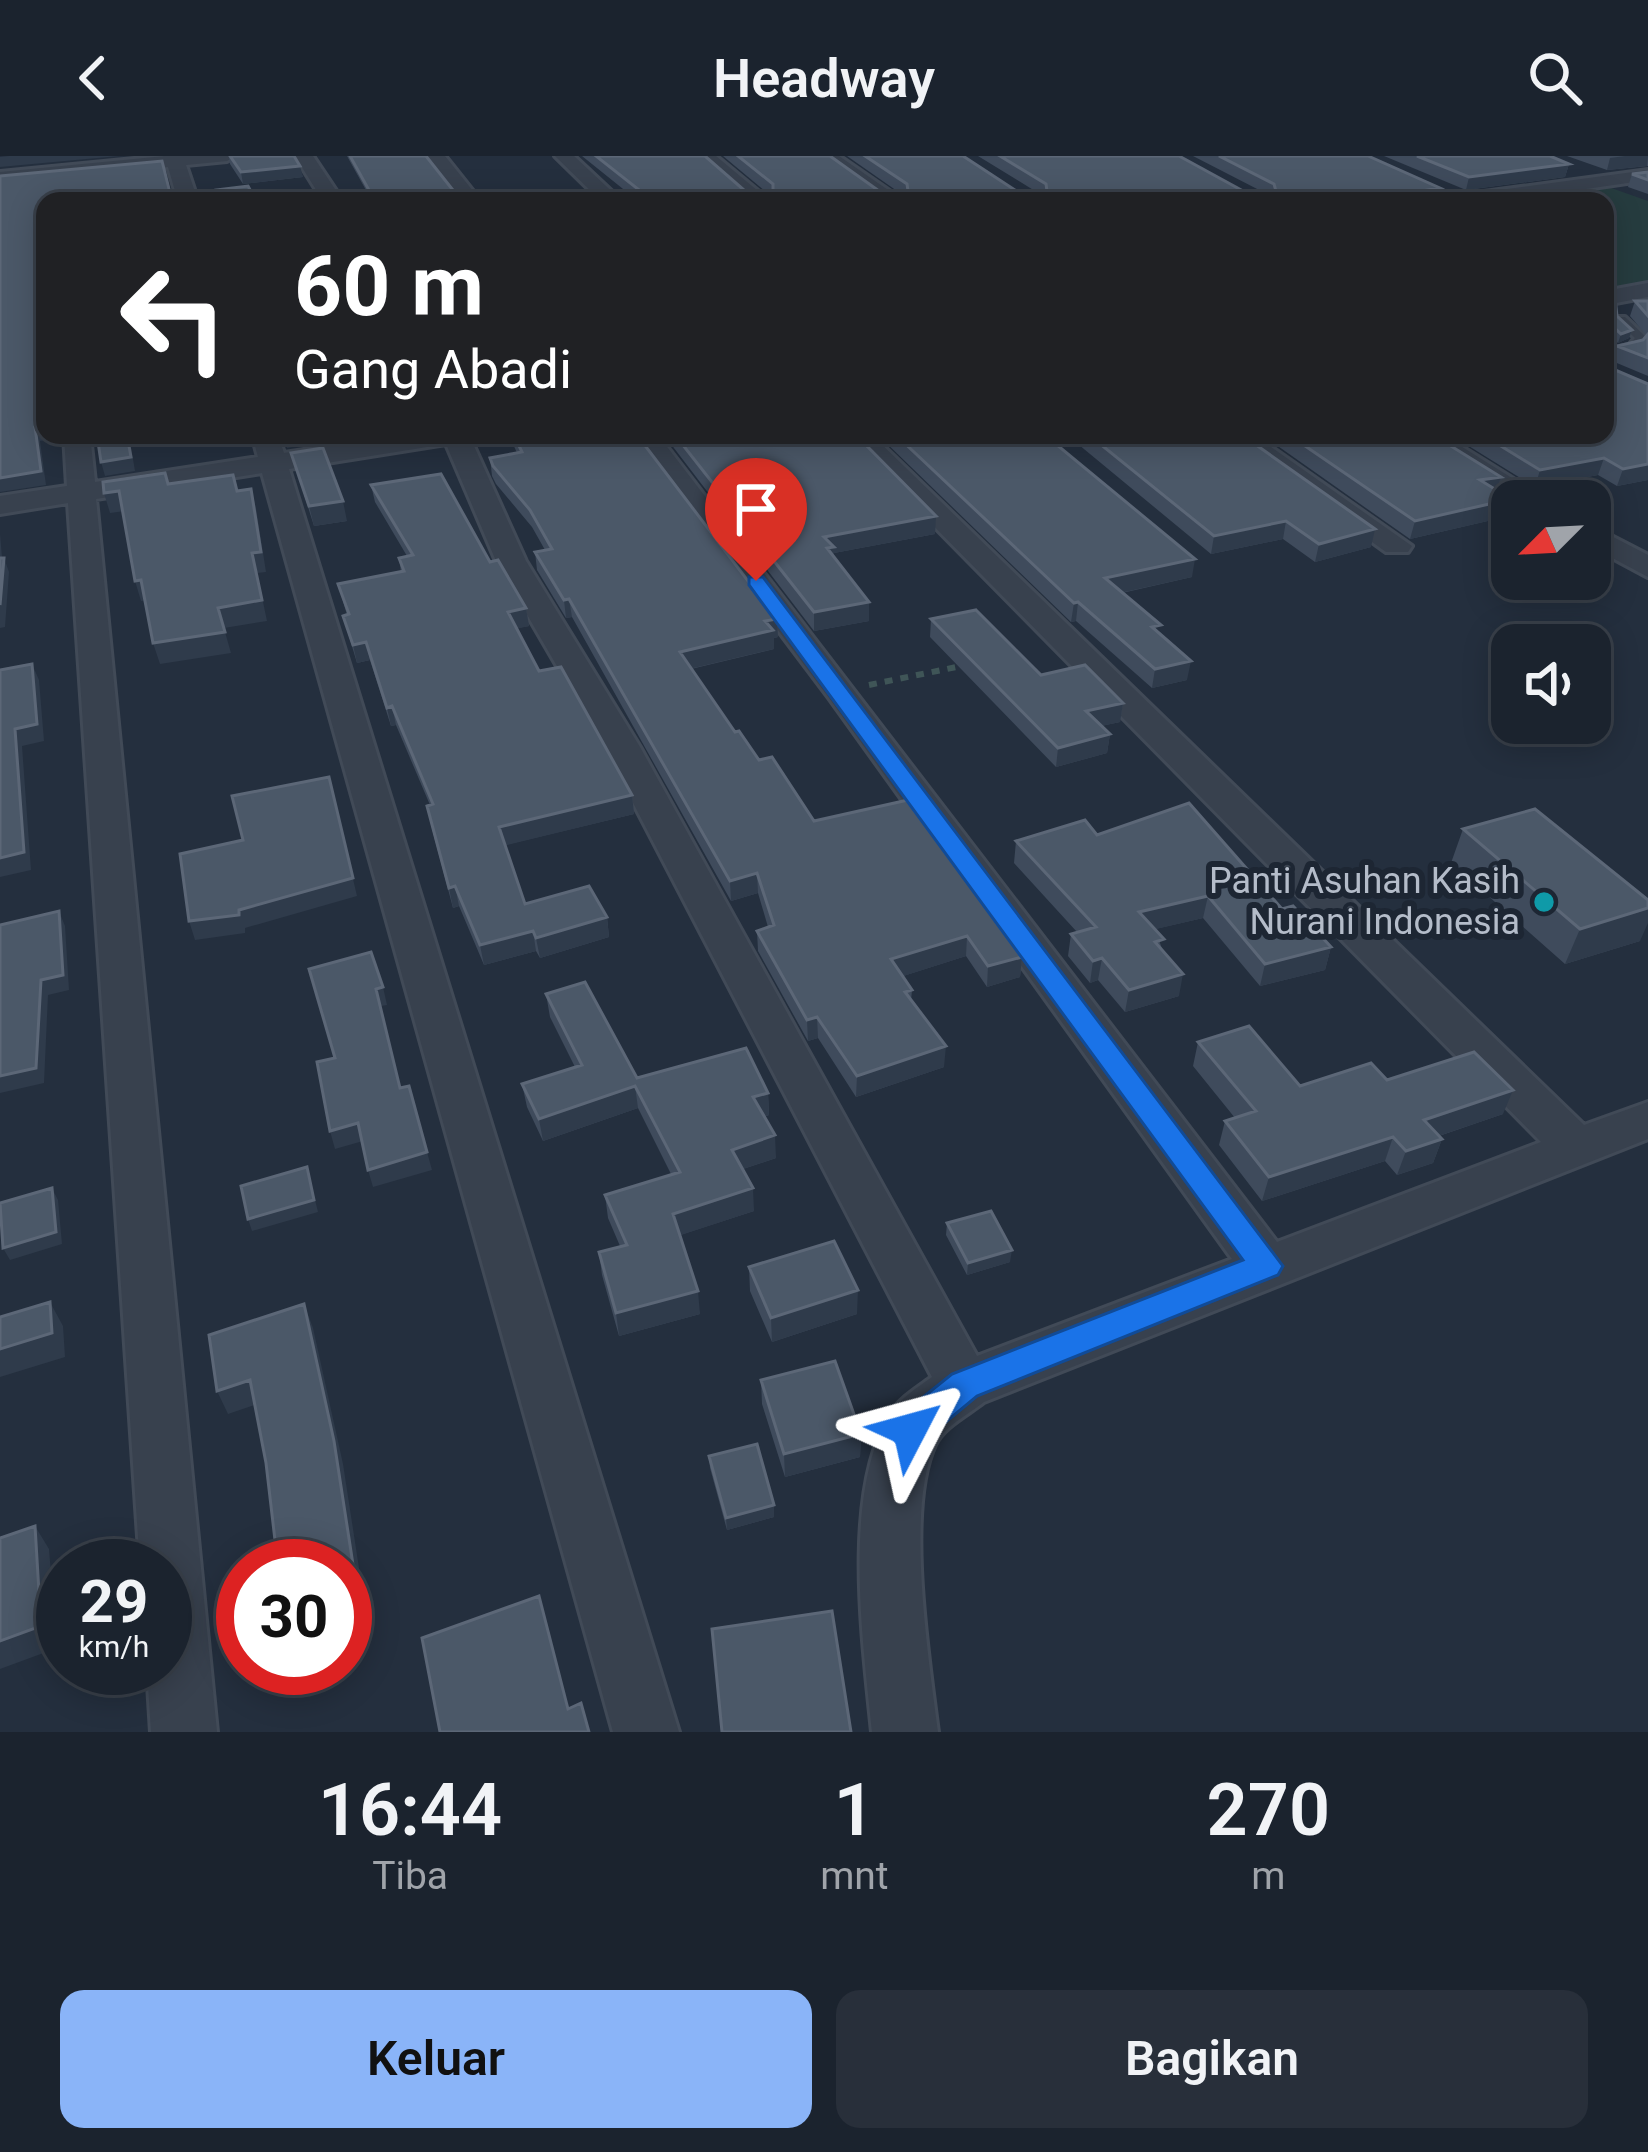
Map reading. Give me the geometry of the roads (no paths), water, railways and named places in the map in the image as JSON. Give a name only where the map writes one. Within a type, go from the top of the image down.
[{"type":"street","points":[[0,177],[47,164],[226,156]]},
{"type":"street","points":[[304,156],[326,192]]},
{"type":"street","points":[[436,156],[464,192]]},
{"type":"street","points":[[564,156],[602,192]]},
{"type":"street","points":[[705,156],[749,192]]},
{"type":"street","points":[[827,156],[881,192]]},
{"type":"street","points":[[174,158],[185,192]]},
{"type":"street","points":[[1560,164],[1648,197]]},
{"type":"street","points":[[1527,192],[1648,175]]},
{"type":"street","points":[[1614,296],[1648,290]]},
{"type":"street","points":[[78,444],[184,1732]]},
{"type":"street","points":[[0,505],[81,492],[270,447],[316,444]]},
{"type":"street","points":[[460,444],[511,561],[622,747],[964,1385]]},
{"type":"street","points":[[651,444],[841,691],[1266,1266]]},
{"type":"street","points":[[866,444],[1577,1148]]},
{"type":"street","points":[[1250,444],[1397,546]]},
{"type":"street","points":[[1439,444],[1500,480]]},
{"type":"street","points":[[270,447],[321,635],[404,900],[646,1732]]},
{"type":"street","points":[[1611,546],[1648,568]]},
{"type":"street","points":[[905,1732],[892,1602],[898,1486],[910,1430],[964,1385],[1648,1120]]},
{"type":"lane","points":[[1614,352],[1633,348],[1641,338],[1621,319]]},
{"type":"place","name":"Panti Asuhan Kasih Nurani Indonesia","points":[[1544,902]]}]
